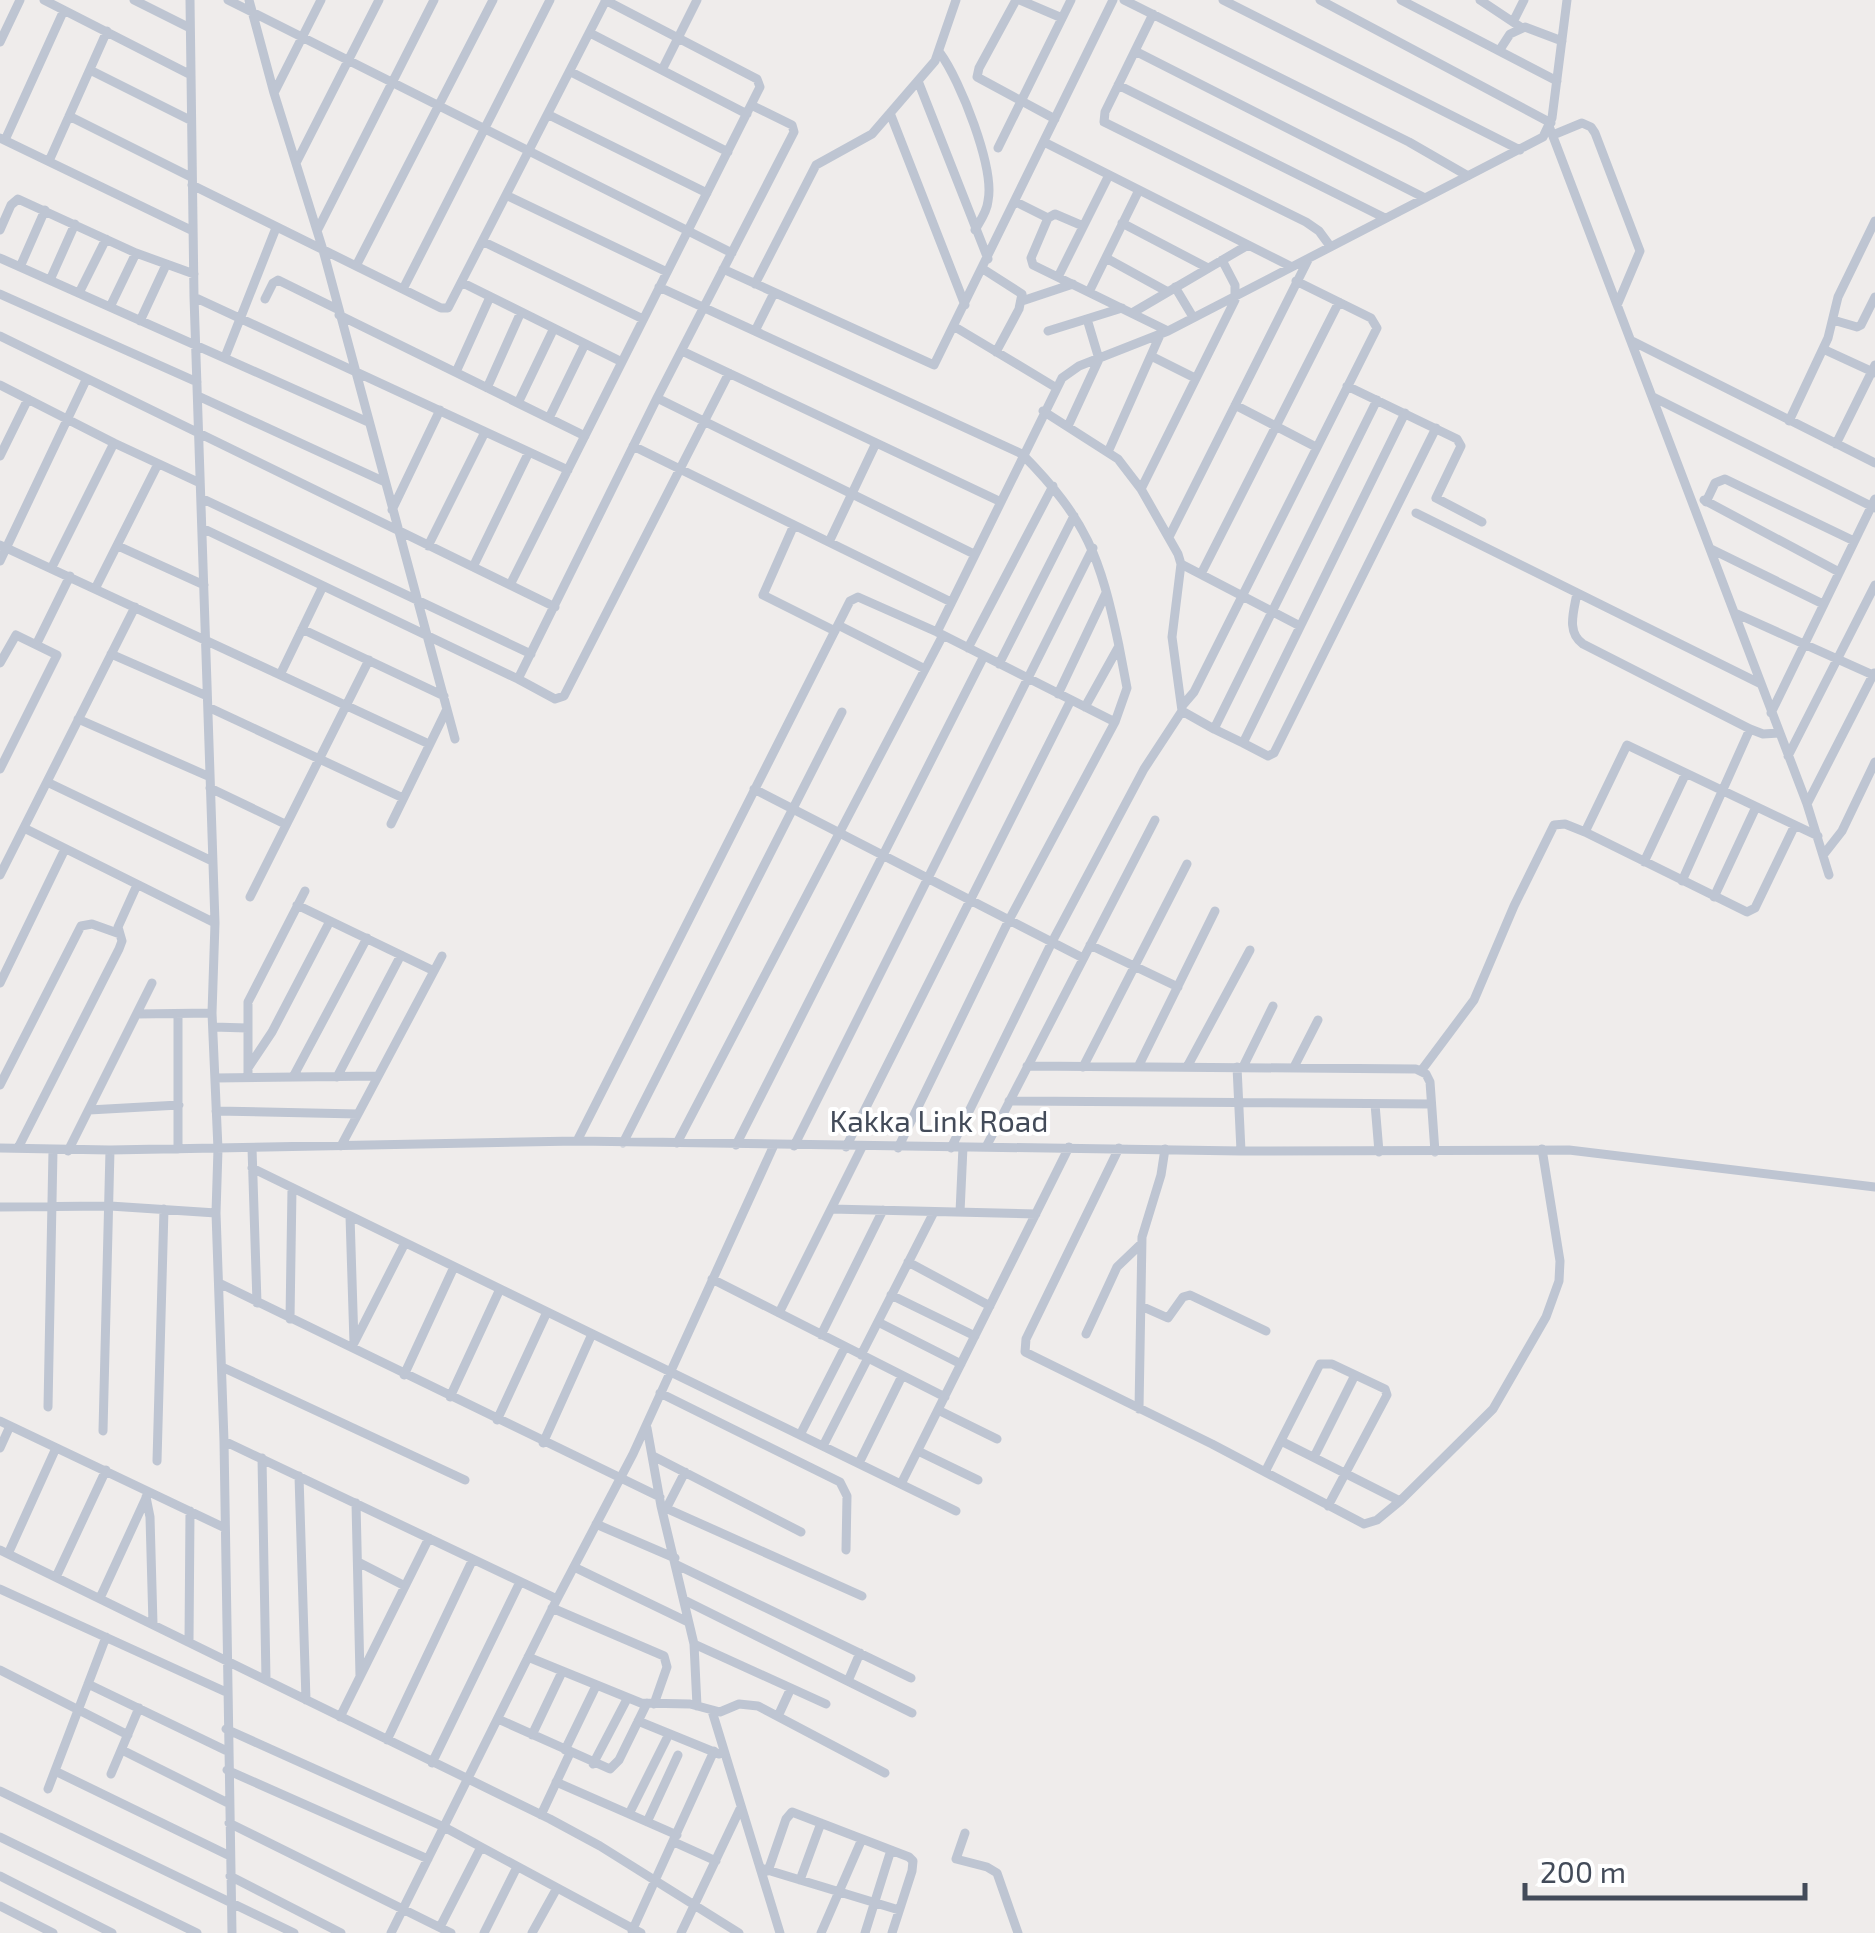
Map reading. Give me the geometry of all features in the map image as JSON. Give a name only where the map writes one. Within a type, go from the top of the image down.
[{"type":"street","points":[[0,42],[20,0]]},
{"type":"street","points":[[44,0],[191,75]]},
{"type":"street","points":[[134,0],[190,28]]},
{"type":"street","points":[[190,0],[194,297],[214,923],[212,1013],[218,1149],[216,1213],[232,1933]]},
{"type":"street","points":[[228,0],[732,253]]},
{"type":"street","points":[[250,0],[430,637],[454,739]]},
{"type":"street","points":[[274,93],[321,0]]},
{"type":"street","points":[[296,163],[379,0]]},
{"type":"street","points":[[317,230],[434,0]]},
{"type":"street","points":[[356,266],[493,0]]},
{"type":"street","points":[[402,289],[550,0]]},
{"type":"street","points":[[69,116],[276,228],[445,309],[452,306],[606,0],[757,79],[760,88],[510,586]]},
{"type":"street","points":[[662,70],[698,0]]},
{"type":"street","points":[[755,284],[816,165],[857,145],[890,114],[940,53],[956,0]]},
{"type":"street","points":[[1055,118],[981,81],[977,74],[1018,0],[1062,18]]},
{"type":"street","points":[[998,148],[1071,0]]},
{"type":"street","points":[[724,269],[930,365],[937,362],[1113,0]]},
{"type":"street","points":[[1124,0],[1468,176]]},
{"type":"street","points":[[1223,0],[1520,150]]},
{"type":"street","points":[[1320,0],[1551,128]]},
{"type":"street","points":[[1402,0],[1557,82]]},
{"type":"street","points":[[1480,0],[1522,28]]},
{"type":"street","points":[[1514,20],[1524,0]]},
{"type":"street","points":[[1564,1],[1551,128],[1807,804],[1829,875]]},
{"type":"street","points":[[64,10],[2,139],[193,231]]},
{"type":"street","points":[[1153,14],[1103,118],[1108,126],[1306,222],[1330,246]]},
{"type":"street","points":[[1499,52],[1510,34],[1522,28],[1540,30],[1562,41]]},
{"type":"street","points":[[49,162],[107,31]]},
{"type":"street","points":[[518,680],[794,132],[792,125],[662,70],[590,33]]},
{"type":"street","points":[[1135,51],[1425,198]]},
{"type":"street","points":[[940,53],[966,100],[989,191],[987,207],[975,230]]},
{"type":"street","points":[[90,70],[190,120]]},
{"type":"street","points":[[571,72],[728,152]]},
{"type":"street","points":[[918,80],[985,264],[1018,289],[1022,301]]},
{"type":"street","points":[[1118,86],[1385,218]]},
{"type":"street","points":[[890,114],[965,305]]},
{"type":"street","points":[[549,115],[707,193]]},
{"type":"street","points":[[677,1143],[925,669],[951,602],[1055,387],[1070,371],[1194,318],[1520,150],[1551,128],[1582,123],[1591,126],[1640,251],[1618,303]]},
{"type":"street","points":[[1044,142],[1290,266]]},
{"type":"street","points":[[1058,277],[1109,175]]},
{"type":"street","points":[[1089,292],[1138,190]]},
{"type":"street","points":[[508,196],[667,272]]},
{"type":"street","points":[[0,230],[18,199],[136,253],[194,274]]},
{"type":"street","points":[[0,200],[12,205]]},
{"type":"street","points":[[1016,202],[1048,218]]},
{"type":"street","points":[[20,267],[45,210]]},
{"type":"street","points":[[1083,226],[1055,214],[1048,218],[1031,262],[1165,332]]},
{"type":"street","points":[[1789,421],[1823,349],[1838,297],[1875,220]]},
{"type":"street","points":[[1122,223],[1208,268]]},
{"type":"street","points":[[50,280],[75,224]]},
{"type":"street","points":[[225,357],[276,228]]},
{"type":"street","points":[[79,294],[106,239]]},
{"type":"street","points":[[484,242],[644,319]]},
{"type":"street","points":[[1048,330],[1127,311],[1172,290],[1248,244]]},
{"type":"street","points":[[110,307],[136,253]]},
{"type":"street","points":[[1169,537],[1310,256]]},
{"type":"street","points":[[0,258],[368,422]]},
{"type":"street","points":[[1106,258],[1172,290],[1194,318]]},
{"type":"street","points":[[1141,490],[1237,294],[1222,260]]},
{"type":"street","points":[[140,320],[166,265]]},
{"type":"street","points":[[265,299],[278,280],[585,436]]},
{"type":"street","points":[[951,1148],[1052,942],[1144,769],[1194,692],[1376,323],[1296,280]]},
{"type":"street","points":[[463,283],[622,362]]},
{"type":"street","points":[[996,352],[1022,301],[1073,284]]},
{"type":"street","points":[[659,287],[1022,454],[1053,486],[1074,516],[1093,548],[1107,591],[1127,688],[1115,722],[1009,920],[898,1148]]},
{"type":"street","points":[[754,331],[774,292]]},
{"type":"street","points":[[0,294],[197,382]]},
{"type":"street","points":[[194,297],[568,470]]},
{"type":"street","points":[[456,372],[490,297]]},
{"type":"street","points":[[1832,320],[1860,325],[1875,297]]},
{"type":"street","points":[[1200,574],[1339,302]]},
{"type":"street","points":[[487,388],[521,312]]},
{"type":"street","points":[[1068,426],[1099,358],[1087,319]]},
{"type":"street","points":[[954,327],[1055,387]]},
{"type":"street","points":[[518,403],[554,328]]},
{"type":"street","points":[[1108,452],[1165,332]]},
{"type":"street","points":[[0,336],[555,607]]},
{"type":"street","points":[[1632,341],[1875,464]]},
{"type":"street","points":[[549,418],[585,344]]},
{"type":"street","points":[[1823,349],[1874,370],[1836,444]]},
{"type":"street","points":[[682,351],[1000,501]]},
{"type":"street","points":[[1151,356],[1196,378]]},
{"type":"street","points":[[202,528],[556,699],[564,696],[729,373]]},
{"type":"street","points":[[0,562],[3,547],[86,380]]},
{"type":"street","points":[[0,385],[200,483]]},
{"type":"street","points":[[1347,386],[1458,439],[1461,446],[1436,498],[1482,522]]},
{"type":"street","points":[[198,396],[385,482]]},
{"type":"street","points":[[1653,397],[1874,504],[1771,712]]},
{"type":"street","points":[[657,398],[974,554]]},
{"type":"street","points":[[0,456],[28,399]]},
{"type":"street","points":[[1214,728],[1377,400]]},
{"type":"street","points":[[1234,406],[1316,447]]},
{"type":"street","points":[[392,510],[440,410]]},
{"type":"street","points":[[1043,411],[1118,459],[1169,537],[1181,564],[1172,660],[1182,708],[1270,756],[1436,428]]},
{"type":"street","points":[[1243,743],[1405,413]]},
{"type":"street","points":[[428,546],[485,432]]},
{"type":"street","points":[[52,567],[114,443]]},
{"type":"street","points":[[829,542],[876,443]]},
{"type":"street","points":[[634,446],[951,602]]},
{"type":"street","points":[[473,568],[529,452]]},
{"type":"street","points":[[96,587],[158,464]]},
{"type":"street","points":[[1706,502],[1715,483],[1725,480],[1854,541]]},
{"type":"street","points":[[968,648],[1053,486]]},
{"type":"street","points":[[1689,490],[1838,572]]},
{"type":"street","points":[[201,498],[531,654]]},
{"type":"street","points":[[1416,513],[1761,684]]},
{"type":"street","points":[[999,664],[1074,516]]},
{"type":"street","points":[[794,525],[763,595],[925,669]]},
{"type":"street","points":[[118,546],[204,585]]},
{"type":"street","points":[[3,547],[429,744]]},
{"type":"street","points":[[794,1146],[1093,548]]},
{"type":"street","points":[[1711,548],[1823,604]]},
{"type":"street","points":[[1181,564],[1300,626]]},
{"type":"street","points":[[36,643],[70,576]]},
{"type":"street","points":[[280,675],[323,586]]},
{"type":"street","points":[[1788,756],[1875,586]]},
{"type":"street","points":[[1058,694],[1107,591]]},
{"type":"street","points":[[1577,593],[1572,627],[1576,639],[1636,674],[1750,730],[1779,733]]},
{"type":"street","points":[[577,1141],[850,601],[858,597],[940,634],[1115,722]]},
{"type":"street","points":[[0,875],[135,606]]},
{"type":"street","points":[[1735,614],[1874,674],[1807,804]]},
{"type":"street","points":[[302,629],[444,696]]},
{"type":"street","points":[[0,663],[15,636],[53,650],[56,661],[0,769]]},
{"type":"street","points":[[1085,707],[1119,646]]},
{"type":"street","points":[[111,654],[318,760],[403,798]]},
{"type":"street","points":[[736,1145],[984,656]]},
{"type":"street","points":[[250,896],[369,660]]},
{"type":"street","points":[[846,1147],[1071,700]]},
{"type":"street","points":[[391,824],[447,709]]},
{"type":"street","points":[[623,1142],[842,712]]},
{"type":"street","points":[[78,719],[285,824]]},
{"type":"street","points":[[1682,881],[1750,730]]},
{"type":"street","points":[[1585,832],[1627,745],[1818,836]]},
{"type":"street","points":[[1824,854],[1842,831],[1875,762]]},
{"type":"street","points":[[1644,862],[1686,772]]},
{"type":"street","points":[[46,782],[212,861]]},
{"type":"street","points":[[754,789],[1083,958]]},
{"type":"street","points":[[1714,897],[1756,807]]},
{"type":"street","points":[[986,1147],[1155,820]]},
{"type":"street","points":[[1421,1071],[1474,1000],[1549,831],[1558,823],[1585,832],[1752,912],[1794,825]]},
{"type":"street","points":[[24,828],[214,923]]},
{"type":"street","points":[[0,983],[65,849]]},
{"type":"street","points":[[1083,1067],[1188,864]]},
{"type":"street","points":[[18,1148],[119,949],[118,927],[137,884]]},
{"type":"street","points":[[248,1073],[250,995],[305,891]]},
{"type":"street","points":[[298,905],[434,970]]},
{"type":"street","points":[[1138,1067],[1215,911]]},
{"type":"street","points":[[248,1073],[330,921]]},
{"type":"street","points":[[0,1085],[81,926],[92,924],[120,934]]},
{"type":"street","points":[[293,1077],[366,938]]},
{"type":"street","points":[[1090,946],[1178,987]]},
{"type":"street","points":[[1187,1067],[1250,950]]},
{"type":"street","points":[[336,1077],[400,954]]},
{"type":"street","points":[[341,1146],[442,956]]},
{"type":"street","points":[[68,1151],[152,983]]},
{"type":"street","points":[[1241,1151],[1240,1067],[1273,1006]]},
{"type":"street","points":[[137,1014],[212,1013]]},
{"type":"street","points":[[178,1014],[178,1149]]},
{"type":"street","points":[[1294,1068],[1318,1020]]},
{"type":"street","points":[[213,1027],[248,1028]]},
{"type":"street","points":[[1027,1066],[1421,1071],[1430,1082],[1435,1152]]},
{"type":"street","points":[[215,1078],[248,1073],[378,1076]]},
{"type":"street","points":[[1010,1102],[1431,1104]]},
{"type":"street","points":[[1375,1104],[1379,1152]]},
{"type":"street","points":[[89,1110],[179,1105]]},
{"type":"street","points":[[216,1111],[358,1114]]},
{"type":"street","name":"Kakka Link Road","points":[[0,1148],[68,1151],[577,1141],[898,1148],[1542,1150],[1589,1152],[1875,1187]]},
{"type":"street","points":[[391,1933],[620,1480],[774,1145]]},
{"type":"street","points":[[779,1313],[862,1147]]},
{"type":"street","points":[[960,1212],[963,1147]]},
{"type":"street","points":[[902,1484],[1069,1147]]},
{"type":"street","points":[[252,1148],[257,1303]]},
{"type":"street","points":[[1119,1148],[1024,1348],[1039,1361],[1364,1524],[1377,1520],[1400,1502],[1498,1403],[1546,1317],[1559,1281],[1560,1261],[1542,1150]]},
{"type":"street","points":[[1139,1409],[1141,1244],[1165,1149]]},
{"type":"street","points":[[48,1406],[54,1150]]},
{"type":"street","points":[[103,1430],[110,1150]]},
{"type":"street","points":[[252,1168],[956,1510]]},
{"type":"street","points":[[290,1319],[292,1188]]},
{"type":"street","points":[[0,1207],[110,1206],[216,1213]]},
{"type":"street","points":[[157,1460],[164,1208]]},
{"type":"street","points":[[832,1208],[1036,1214]]},
{"type":"street","points":[[822,1335],[883,1210]]},
{"type":"street","points":[[823,1446],[878,1322],[934,1212]]},
{"type":"street","points":[[350,1216],[353,1346]]},
{"type":"street","points":[[353,1346],[405,1243]]},
{"type":"street","points":[[1086,1334],[1117,1267],[1141,1244]]},
{"type":"street","points":[[908,1262],[990,1306]]},
{"type":"street","points":[[404,1375],[454,1266]]},
{"type":"street","points":[[712,1279],[944,1397]]},
{"type":"street","points":[[219,1283],[353,1346],[662,1504],[862,1596]]},
{"type":"street","points":[[450,1397],[500,1289]]},
{"type":"street","points":[[892,1295],[975,1336]]},
{"type":"street","points":[[1140,1306],[1168,1318],[1183,1297],[1190,1295],[1266,1331]]},
{"type":"street","points":[[497,1420],[547,1312]]},
{"type":"street","points":[[878,1322],[961,1364]]},
{"type":"street","points":[[544,1443],[592,1334]]},
{"type":"street","points":[[800,1435],[845,1346]]},
{"type":"street","points":[[1265,1472],[1320,1364],[1332,1364],[1355,1374],[1388,1393],[1328,1506]]},
{"type":"street","points":[[222,1367],[465,1480]]},
{"type":"street","points":[[1314,1458],[1355,1374]]},
{"type":"street","points":[[859,1463],[902,1376]]},
{"type":"street","points":[[660,1393],[840,1482],[848,1496],[846,1550]]},
{"type":"street","points":[[938,1410],[997,1439]]},
{"type":"street","points":[[0,1448],[5,1423],[225,1528]]},
{"type":"street","points":[[646,1426],[694,1644],[697,1706]]},
{"type":"street","points":[[224,1440],[520,1582],[555,1604],[664,1656],[668,1662],[650,1704],[615,1766],[607,1769],[498,1718]]},
{"type":"street","points":[[1281,1441],[1400,1502]]},
{"type":"street","points":[[56,1448],[4,1552],[541,1815],[600,1846],[739,1933]]},
{"type":"street","points":[[918,1451],[978,1480]]},
{"type":"street","points":[[653,1456],[801,1532]]},
{"type":"street","points":[[262,1458],[266,1679]]},
{"type":"street","points":[[56,1577],[106,1470]]},
{"type":"street","points":[[662,1504],[684,1472]]},
{"type":"street","points":[[298,1476],[306,1700]]},
{"type":"street","points":[[100,1598],[148,1494]]},
{"type":"street","points":[[148,1494],[153,1624]]},
{"type":"street","points":[[356,1504],[360,1678]]},
{"type":"street","points":[[189,1642],[190,1511]]},
{"type":"street","points":[[596,1524],[912,1678]]},
{"type":"street","points":[[340,1717],[429,1538]]},
{"type":"street","points":[[387,1740],[473,1559]]},
{"type":"street","points":[[358,1562],[406,1586]]},
{"type":"street","points":[[574,1567],[688,1622]]},
{"type":"street","points":[[432,1763],[520,1582]]},
{"type":"street","points":[[0,1589],[226,1692]]},
{"type":"street","points":[[684,1600],[912,1712]]},
{"type":"street","points":[[48,1788],[106,1637]]},
{"type":"street","points":[[694,1644],[826,1704]]},
{"type":"street","points":[[848,1681],[860,1653]]},
{"type":"street","points":[[528,1657],[627,1699],[650,1704],[697,1706],[712,1711],[745,1703],[778,1714],[885,1773]]},
{"type":"street","points":[[0,1670],[128,1736]]},
{"type":"street","points":[[532,1735],[562,1672]]},
{"type":"street","points":[[88,1684],[227,1751]]},
{"type":"street","points":[[541,1815],[596,1686]]},
{"type":"street","points":[[778,1714],[791,1688]]},
{"type":"street","points":[[593,1764],[627,1699]]},
{"type":"street","points":[[112,1774],[140,1708]]},
{"type":"street","points":[[712,1711],[740,1808],[765,1870],[780,1933]]},
{"type":"street","points":[[638,1721],[725,1756]]},
{"type":"street","points":[[226,1728],[444,1827],[635,1932],[714,1752]]},
{"type":"street","points":[[629,1814],[669,1734]]},
{"type":"street","points":[[122,1750],[228,1803]]},
{"type":"street","points":[[647,1822],[678,1755]]},
{"type":"street","points":[[228,1770],[428,1859]]},
{"type":"street","points":[[55,1771],[230,1856]]},
{"type":"street","points":[[556,1782],[647,1822],[716,1861]]},
{"type":"street","points":[[0,1791],[294,1933]]},
{"type":"street","points":[[681,1933],[740,1808]]},
{"type":"street","points":[[765,1870],[790,1814],[891,1850],[913,1861],[892,1933]]},
{"type":"street","points":[[229,1823],[451,1933]]},
{"type":"street","points":[[800,1880],[821,1823]]},
{"type":"street","points":[[965,1832],[956,1859],[987,1866],[996,1873],[1018,1933]]},
{"type":"street","points":[[0,1838],[197,1933]]},
{"type":"street","points":[[821,1933],[862,1839]]},
{"type":"street","points":[[440,1928],[482,1847]]},
{"type":"street","points":[[864,1933],[891,1850]]},
{"type":"street","points":[[484,1933],[517,1866]]},
{"type":"street","points":[[765,1870],[898,1910]]},
{"type":"street","points":[[0,1876],[112,1933]]},
{"type":"street","points":[[230,1876],[341,1933]]},
{"type":"street","points":[[532,1933],[556,1888]]},
{"type":"street","points":[[0,1906],[46,1931]]}]
